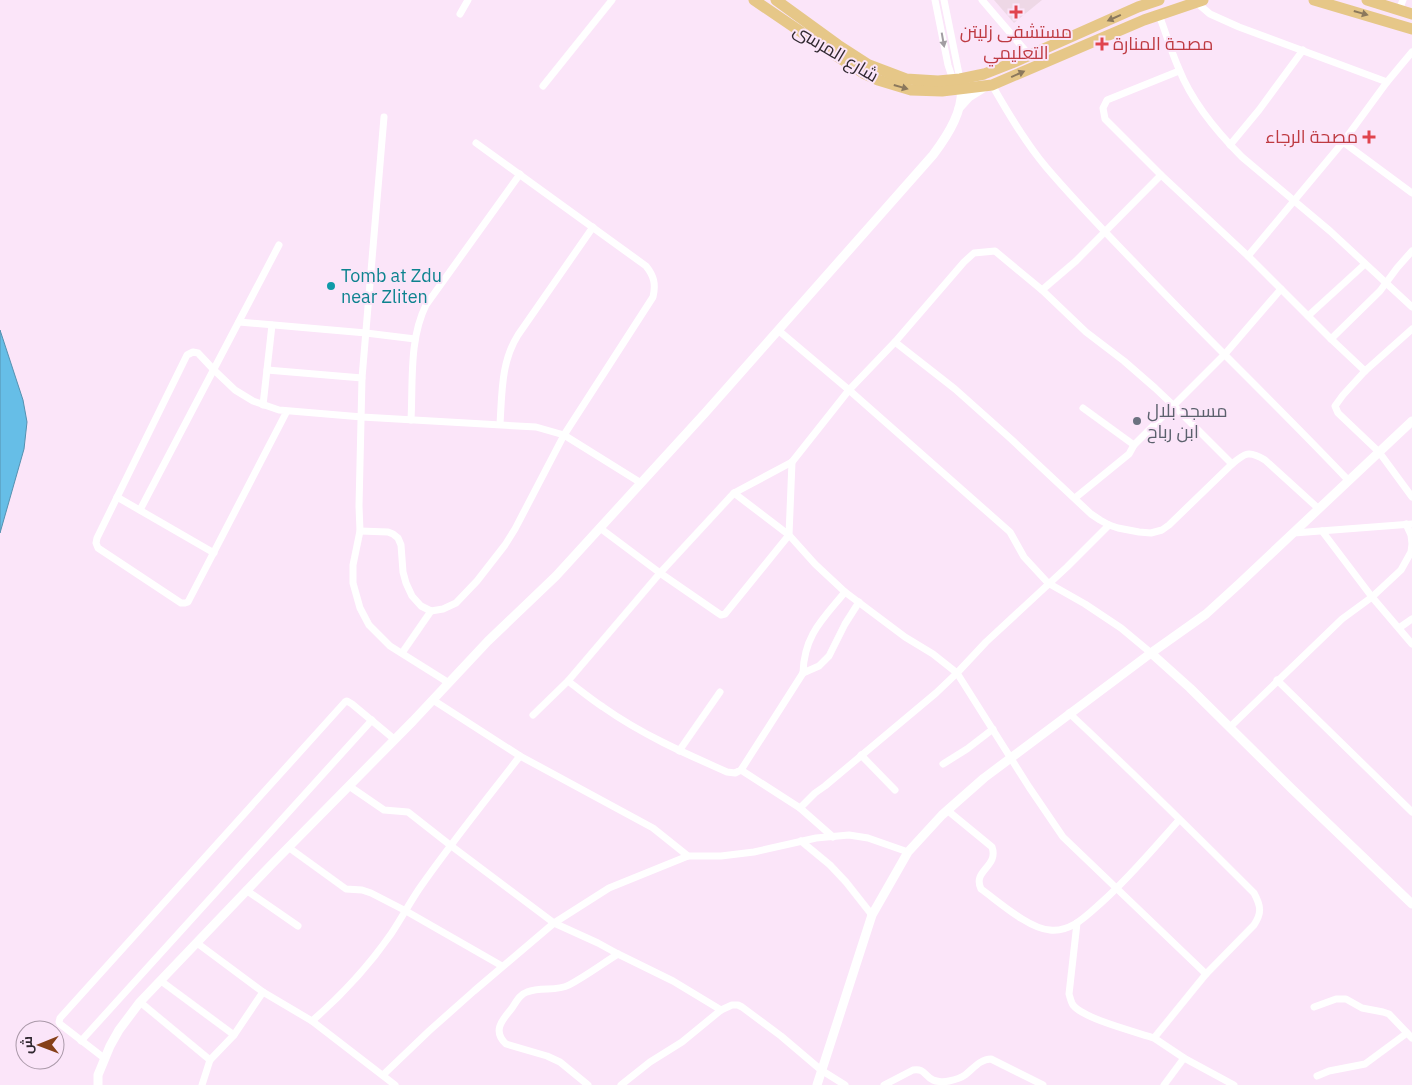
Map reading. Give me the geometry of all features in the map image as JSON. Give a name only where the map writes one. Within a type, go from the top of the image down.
[{"type":"main road","name":"شارع المرسى","points":[[754,0],[851,65],[878,80],[911,90],[957,85]]},
{"type":"main road","name":"شارع المرسى","points":[[776,0],[869,65],[910,80],[938,81],[957,85]]},
{"type":"main road","points":[[957,85],[1030,56],[1138,7],[1159,0]]},
{"type":"main road","points":[[1314,0],[1412,29]]},
{"type":"main road","points":[[1366,0],[1401,5],[1412,14]]},
{"type":"main road","points":[[957,85],[988,86],[1159,15],[1200,1]]},
{"type":"street","points":[[460,14],[468,0]]},
{"type":"street","points":[[544,86],[612,0]]},
{"type":"street","points":[[935,0],[948,65],[957,85]]},
{"type":"street","points":[[944,0],[959,108]]},
{"type":"street","points":[[982,0],[1030,56]]},
{"type":"street","points":[[1200,1],[1210,14],[1218,18],[1387,82]]},
{"type":"street","points":[[1159,15],[1180,71],[1198,103],[1230,145],[1330,231],[1412,307]]},
{"type":"street","points":[[1230,145],[1259,110],[1303,50]]},
{"type":"street","points":[[1248,256],[1343,142],[1387,82],[1412,52]]},
{"type":"street","points":[[1180,71],[1106,100],[1103,108],[1105,119],[1161,176],[1248,256],[1365,371]]},
{"type":"street","points":[[98,1085],[98,1075],[104,1058],[119,1030],[140,1002],[246,890],[488,642],[556,576],[933,155],[947,136],[959,108],[969,98],[988,86],[1045,166],[1105,232],[1348,480]]},
{"type":"street","points":[[384,117],[362,378],[360,531],[352,574],[357,600],[364,616],[376,632],[390,646],[449,683]]},
{"type":"street","points":[[1343,142],[1412,193]]},
{"type":"street","points":[[360,531],[390,533],[398,538],[401,545],[403,572],[412,596],[421,606],[431,611],[443,609],[456,603],[477,581],[505,545],[564,436],[652,297],[655,289],[655,280],[652,272],[646,266],[476,143]]},
{"type":"street","points":[[411,420],[415,339],[419,320],[426,304],[520,174]]},
{"type":"street","points":[[1042,290],[1076,261],[1161,176]]},
{"type":"street","points":[[500,424],[504,374],[511,348],[593,227]]},
{"type":"street","points":[[140,510],[279,245]]},
{"type":"street","points":[[532,715],[568,681],[660,573],[734,493],[792,462],[849,390],[895,342],[964,262],[974,253],[995,251],[1042,290],[1086,332],[1124,361],[1174,406],[1232,464]]},
{"type":"street","points":[[1331,339],[1380,291],[1412,251]]},
{"type":"street","points":[[1308,316],[1365,264]]},
{"type":"street","points":[[1075,498],[1129,454],[1134,445],[1225,354],[1281,288]]},
{"type":"street","points":[[239,322],[415,339]]},
{"type":"street","points":[[263,405],[272,325]]},
{"type":"street","points":[[1412,329],[1365,371],[1336,403],[1335,410],[1379,452],[1412,497]]},
{"type":"street","points":[[778,330],[1010,532],[1024,557],[1048,583],[1085,604],[1121,628],[1151,653],[1412,904]]},
{"type":"street","points":[[895,342],[955,389],[1091,514],[1109,525],[1139,532],[1151,533],[1162,530],[1232,464],[1244,455],[1252,454],[1265,460],[1319,508]]},
{"type":"street","points":[[287,412],[190,601],[185,604],[180,603],[98,548],[97,538],[187,355],[193,352],[198,353],[235,390],[249,399],[287,412],[536,427],[564,436],[641,482]]},
{"type":"street","points":[[267,370],[362,378]]},
{"type":"street","points":[[1083,408],[1134,445]]},
{"type":"street","points":[[817,1085],[872,915],[908,852],[947,810],[984,778],[1069,713],[1206,614],[1412,421]]},
{"type":"street","points":[[600,528],[660,573],[723,615],[789,535],[792,462]]},
{"type":"street","points":[[734,493],[789,535],[815,564],[845,592],[957,673],[1063,837],[1206,974]]},
{"type":"street","points":[[117,497],[214,552]]},
{"type":"street","points":[[1230,727],[1342,619],[1401,570],[1411,552],[1412,544],[1409,524],[1294,533]]},
{"type":"street","points":[[800,808],[815,793],[826,786],[936,693],[986,642],[1109,525]]},
{"type":"street","points":[[1322,530],[1372,596],[1412,644]]},
{"type":"street","points":[[568,681],[602,707],[647,734],[679,751],[727,772],[736,772],[741,770],[803,673],[803,660],[808,642],[816,628],[845,592]]},
{"type":"street","points":[[803,673],[819,666],[828,656],[859,602]]},
{"type":"street","points":[[402,653],[431,611]]},
{"type":"street","points":[[1399,628],[1412,619]]},
{"type":"street","points":[[1277,680],[1411,808]]},
{"type":"street","points":[[679,751],[720,692]]},
{"type":"street","points":[[433,700],[520,756],[653,828],[688,856]]},
{"type":"street","points":[[104,1058],[60,1024],[60,1018],[338,709],[345,702],[350,702],[394,739]]},
{"type":"street","points":[[1069,713],[1254,893],[1259,902],[1258,918],[1254,925],[1206,974],[1154,1038]]},
{"type":"street","points":[[82,1041],[372,720]]},
{"type":"street","points":[[943,764],[993,729]]},
{"type":"street","points":[[861,755],[895,790]]},
{"type":"street","points":[[312,1021],[332,1004],[376,955],[450,845],[520,756]]},
{"type":"street","points":[[741,770],[800,808],[833,837]]},
{"type":"street","points":[[349,786],[384,810],[408,812],[554,923],[673,980],[721,1010]]},
{"type":"street","points":[[947,810],[992,847],[994,852],[992,860],[978,878],[981,889],[1021,918],[1040,929],[1051,931],[1067,928],[1078,923],[1117,888],[1179,820]]},
{"type":"street","points":[[383,1075],[502,966],[554,923],[608,888],[688,856],[721,856],[754,852],[801,841],[849,834],[868,838],[908,852]]},
{"type":"street","points":[[801,841],[830,865],[872,915]]},
{"type":"street","points":[[288,847],[346,889],[367,891],[502,966]]},
{"type":"street","points":[[246,890],[298,926]]},
{"type":"street","points":[[1078,923],[1070,994],[1072,1004],[1081,1011],[1096,1018],[1154,1038],[1184,1058],[1234,1085]]},
{"type":"street","points":[[196,942],[263,992],[312,1021],[395,1085]]},
{"type":"street","points":[[588,1085],[560,1062],[547,1056],[506,1044],[501,1040],[499,1027],[501,1021],[525,992],[569,986],[618,954]]},
{"type":"street","points":[[161,981],[234,1035]]},
{"type":"street","points":[[202,1085],[210,1060],[234,1035],[263,992]]},
{"type":"street","points":[[1314,1007],[1336,999],[1346,999],[1362,1008],[1389,1014],[1410,1036],[1365,1064],[1329,1071],[1316,1076]]},
{"type":"street","points":[[140,1002],[210,1060]]},
{"type":"street","points":[[621,1085],[650,1062],[682,1042],[721,1010],[732,1005],[738,1005],[781,1036],[821,1070],[845,1085]]},
{"type":"street","points":[[1164,1085],[1184,1058]]},
{"type":"street","points":[[884,1085],[917,1069],[921,1070],[932,1080],[949,1081],[963,1077],[983,1060],[987,1059],[991,1059],[1043,1085]]},
{"type":"shaded area","name":"مستشفى زليتن التعليمي","points":[[994,0],[1042,0],[1014,23]]},
{"type":"water","points":[[0,330],[23,400],[27,422],[24,449],[0,533]]},
{"type":"place","name":"مستشفى زليتن التعليمي","points":[[1016,12]]},
{"type":"place","name":"مصحة المنارة","points":[[1102,44]]},
{"type":"place","name":"مصحة الرجاء","points":[[1369,137]]},
{"type":"place","name":"Tomb at Zdu near Zliten","points":[[331,286]]},
{"type":"place","name":"مسجد بلال ابن رباح","points":[[1137,421]]}]
